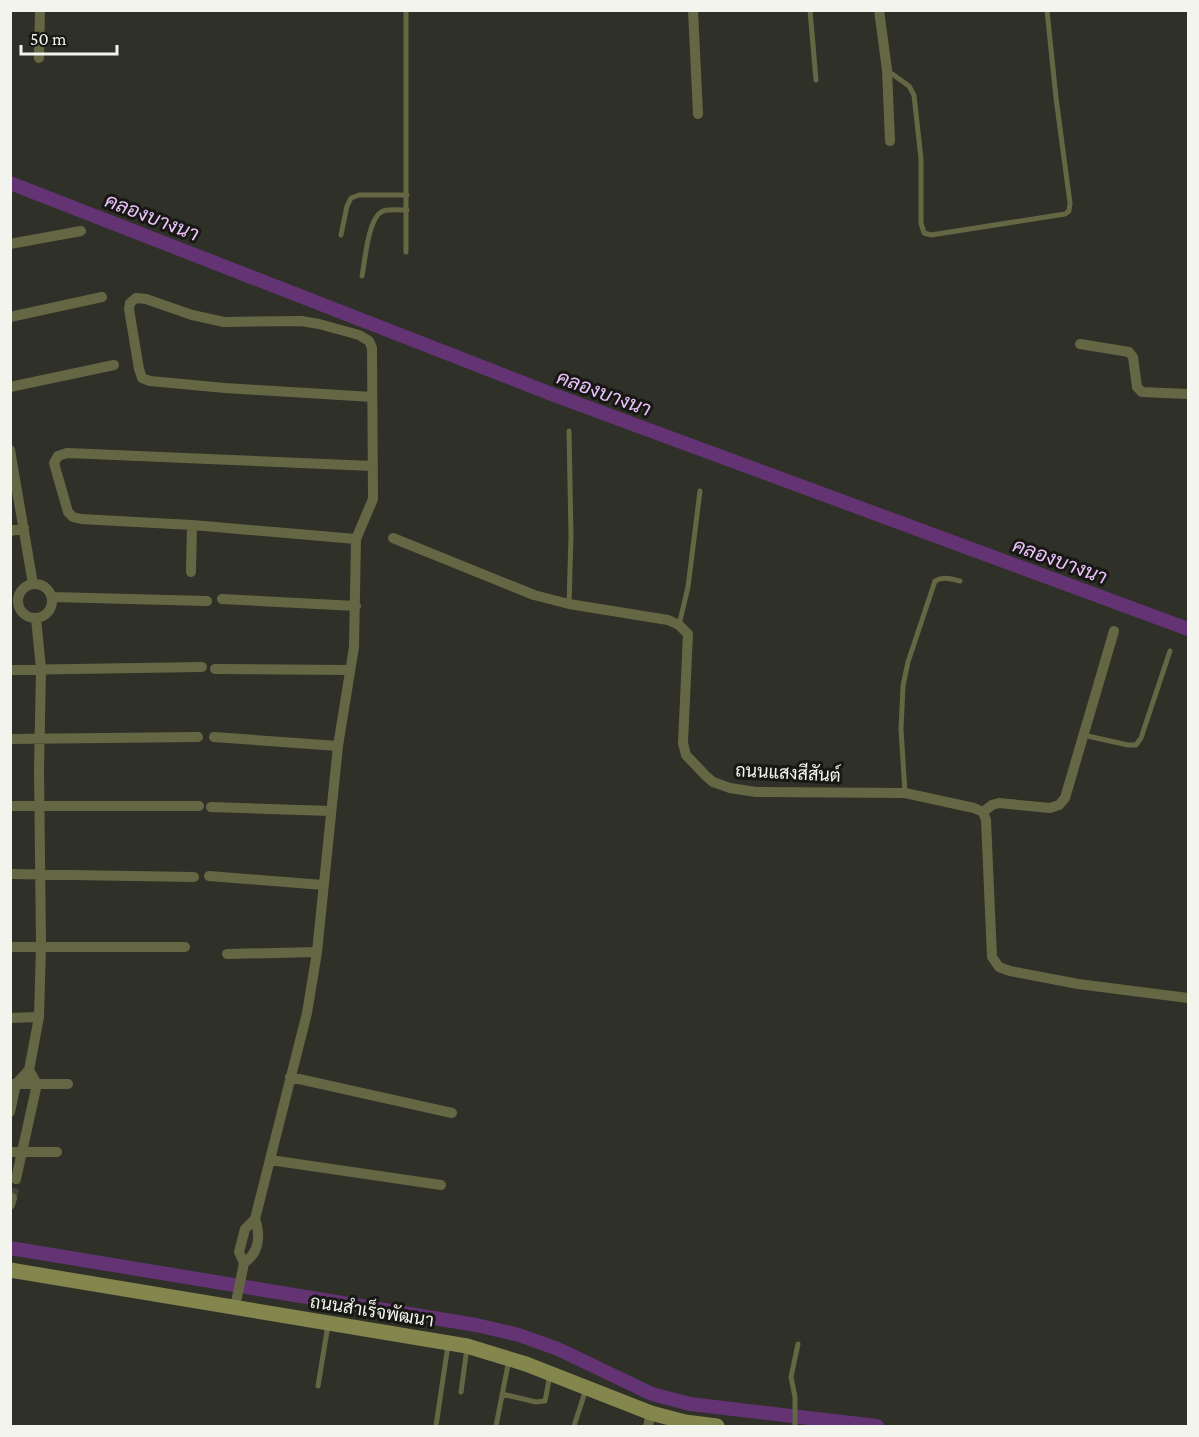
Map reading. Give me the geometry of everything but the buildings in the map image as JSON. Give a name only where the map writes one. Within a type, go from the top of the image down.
[{"type":"street","points":[[39,57],[40,10]]},
{"type":"street","points":[[693,10],[698,114]]},
{"type":"street","points":[[879,10],[887,70],[890,141]]},
{"type":"street","points":[[10,244],[81,231]]},
{"type":"street","points":[[10,317],[102,297]]},
{"type":"street","points":[[235,1307],[243,1267],[253,1257],[260,1233],[255,1219],[307,1013],[317,952],[338,746],[354,648],[356,539],[373,499],[372,348],[369,342],[359,335],[301,321],[224,322],[192,315],[146,299],[136,298],[130,303],[129,309],[142,378],[150,381],[225,388],[372,397]]},
{"type":"street","points":[[1080,344],[1129,352],[1133,357],[1137,387],[1142,392],[1188,394]]},
{"type":"street","points":[[10,387],[114,365]]},
{"type":"street","points":[[356,539],[73,517],[68,512],[54,463],[58,456],[67,453],[373,466]]},
{"type":"street","points":[[11,456],[33,584]]},
{"type":"street","points":[[191,572],[192,525]]},
{"type":"street","points":[[10,531],[24,528]]},
{"type":"street","points":[[393,538],[534,595],[569,604],[668,620],[679,625]]},
{"type":"street","points":[[33,584],[47,589],[52,597],[50,610],[45,615],[36,618],[23,613],[14,598],[23,589],[33,584]]},
{"type":"street","points":[[52,597],[207,601]]},
{"type":"street","points":[[222,599],[356,606]]},
{"type":"street","points":[[10,1112],[13,1084],[29,1070],[39,1017],[41,669],[36,618]]},
{"type":"street","name":"ถนนแสงสีสันต์","points":[[679,625],[688,634],[683,743],[686,755],[713,782],[730,789],[756,792],[905,793],[974,807],[983,812]]},
{"type":"street","points":[[1114,631],[1065,798],[1059,806],[1050,808],[999,803],[983,812],[986,820],[992,957],[999,967],[1010,971],[1078,984],[1188,998]]},
{"type":"street","points":[[10,670],[202,667]]},
{"type":"street","points":[[215,669],[350,670]]},
{"type":"street","points":[[214,736],[338,746]]},
{"type":"street","points":[[10,739],[198,737]]},
{"type":"street","points":[[10,806],[199,806]]},
{"type":"street","points":[[211,807],[331,811]]},
{"type":"street","points":[[10,874],[194,877]]},
{"type":"street","points":[[209,876],[323,885]]},
{"type":"street","points":[[10,947],[185,947]]},
{"type":"street","points":[[227,954],[317,952]]},
{"type":"street","points":[[10,1018],[39,1017]]},
{"type":"street","points":[[16,1179],[37,1084],[29,1070]]},
{"type":"street","points":[[290,1077],[452,1113]]},
{"type":"street","points":[[13,1084],[68,1084]]},
{"type":"street","points":[[10,1152],[57,1152]]},
{"type":"street","points":[[270,1160],[441,1185]]},
{"type":"street","name":"ถนนสำเร็จพัฒนา","points":[[10,1270],[467,1346],[550,1373],[650,1420],[717,1426]]},
{"type":"lane","points":[[406,10],[406,252]]},
{"type":"lane","points":[[810,10],[816,80]]},
{"type":"lane","points":[[887,70],[909,86],[914,95],[921,159],[921,224],[924,233],[931,236],[1065,214],[1069,211],[1070,203],[1047,10]]},
{"type":"lane","points":[[341,236],[347,206],[351,198],[359,195],[407,195]]},
{"type":"lane","points":[[362,276],[371,227],[377,215],[384,211],[407,210]]},
{"type":"lane","points":[[569,431],[571,536],[569,604]]},
{"type":"lane","points":[[679,625],[688,587],[700,491]]},
{"type":"lane","points":[[905,793],[901,705],[908,662],[935,581],[941,578],[960,581]]},
{"type":"lane","points":[[1083,735],[1136,745],[1141,738],[1170,651]]},
{"type":"lane","points":[[318,1386],[329,1323]]},
{"type":"lane","points":[[436,1426],[448,1343]]},
{"type":"lane","points":[[795,1426],[795,1397],[791,1377],[798,1344]]},
{"type":"lane","points":[[461,1392],[467,1346]]},
{"type":"lane","points":[[496,1426],[509,1359]]},
{"type":"lane","points":[[502,1394],[536,1402],[545,1401],[550,1373]]},
{"type":"lane","points":[[574,1426],[586,1388]]},
{"type":"waterway","name":"คลองบางนา","points":[[10,183],[554,395],[1188,629]]},
{"type":"waterway","points":[[10,1248],[476,1325],[519,1335],[558,1349],[652,1394],[690,1404],[877,1426]]},
{"type":"tunnel","points":[[12,1198],[16,1179]]}]
